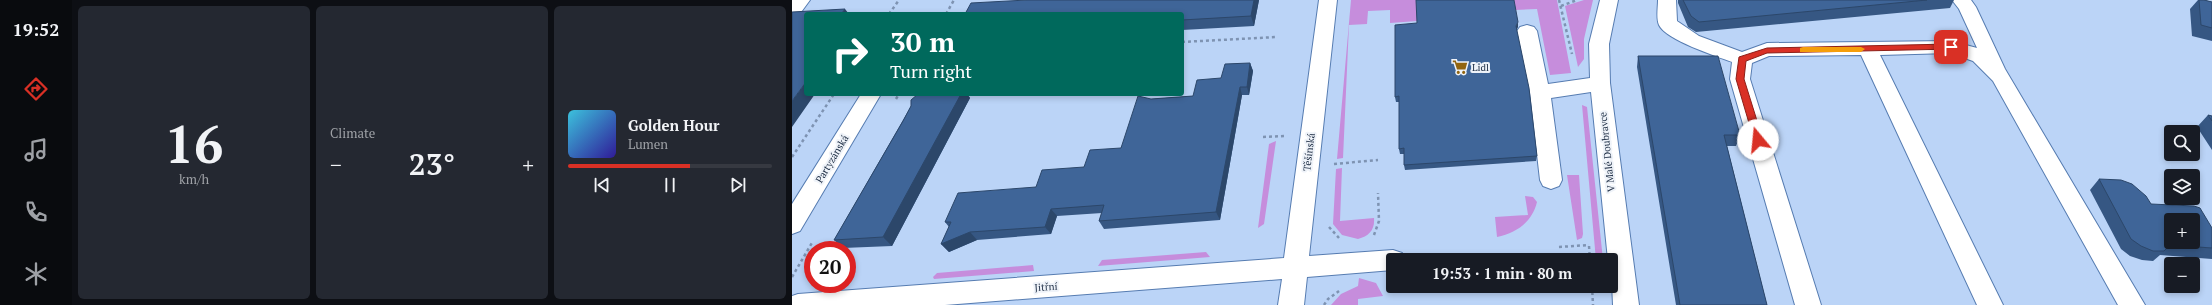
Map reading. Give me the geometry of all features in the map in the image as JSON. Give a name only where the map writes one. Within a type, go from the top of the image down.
[{"type":"street","points":[[792,11],[801,0]]},
{"type":"street","name":"Těšínská","points":[[1290,305],[1328,0]]},
{"type":"street","name":"V Malé Doubravce","points":[[1610,0],[1599,44],[1600,83],[1626,305]]},
{"type":"street","points":[[1667,0],[1668,24],[1692,40],[1742,59],[1767,50],[1951,47],[1980,56],[2000,75]]},
{"type":"street","points":[[1961,0],[1967,7],[2000,75],[2132,305]]},
{"type":"street","points":[[1527,31],[1540,94],[1551,180]]},
{"type":"street","points":[[1868,49],[1990,305]]},
{"type":"street","points":[[1742,59],[1740,79],[1808,305]]},
{"type":"street","points":[[1540,94],[1600,83]]},
{"type":"street","name":"Partyzánská","points":[[792,224],[870,96]]},
{"type":"street","name":"Jitřní","points":[[798,305],[1386,261]]},
{"type":"path","points":[[890,12],[899,0]]},
{"type":"path","points":[[947,12],[954,0]]},
{"type":"path","points":[[1561,6],[1578,0]]},
{"type":"path","points":[[1184,42],[1277,37]]},
{"type":"path","points":[[792,157],[833,96]]},
{"type":"path","points":[[1330,164],[1378,160]]},
{"type":"path","points":[[1373,236],[1377,232],[1378,193]]},
{"type":"path","points":[[1327,223],[1329,229],[1340,239],[1346,240]]},
{"type":"path","points":[[1559,247],[1589,245]]},
{"type":"path","points":[[1592,293],[1593,305]]},
{"type":"shaded area","points":[[1351,0],[1454,0],[1417,21],[1390,23],[1390,10],[1368,11],[1367,24],[1349,25],[1343,158],[1337,159]]},
{"type":"shaded area","points":[[1513,0],[1557,0],[1571,73],[1550,75],[1537,9],[1515,10]]},
{"type":"shaded area","points":[[1584,0],[1593,0],[1584,39],[1584,59],[1578,67],[1565,6]]},
{"type":"shaded area","points":[[1582,105],[1587,107],[1602,253],[1595,253]]},
{"type":"shaded area","points":[[1276,141],[1264,224],[1258,228],[1269,144]]},
{"type":"shaded area","points":[[1342,168],[1340,221],[1374,218],[1373,226],[1370,232],[1358,239],[1342,235],[1333,224],[1336,169]]},
{"type":"shaded area","points":[[1567,175],[1579,175],[1583,234],[1582,238],[1577,240]]},
{"type":"shaded area","points":[[1525,196],[1533,197],[1537,202],[1535,209],[1527,221],[1523,226],[1511,233],[1497,237],[1495,217],[1528,215]]},
{"type":"shaded area","points":[[1206,252],[1210,257],[1098,266],[1102,260]]},
{"type":"shaded area","points":[[1033,265],[1034,271],[934,279],[933,277],[937,273]]},
{"type":"shaded area","points":[[1359,278],[1376,283],[1383,296],[1358,299],[1358,305],[1331,305],[1341,294],[1358,286]]},
{"type":"building","points":[[1027,0],[1254,0],[1251,16],[1184,20],[1184,12],[966,12],[971,3]]},
{"type":"building","name":"Lidl","points":[[1416,0],[1514,0],[1518,22],[1516,26],[1529,88],[1537,156],[1404,165],[1404,148],[1399,149],[1399,96],[1395,97],[1395,25],[1417,23]]},
{"type":"building","points":[[1683,0],[1927,0],[1699,22],[1691,16]]},
{"type":"building","points":[[2199,0],[2212,2],[2212,28],[2201,25]]},
{"type":"building","points":[[845,9],[843,12],[804,12],[804,85],[792,101],[792,12]]},
{"type":"building","points":[[1638,56],[1718,56],[1740,135],[1724,135],[1767,305],[1680,305]]},
{"type":"building","points":[[1250,63],[1247,87],[1240,87],[1216,212],[1099,221],[1104,205],[1051,209],[1045,227],[970,232],[941,244],[951,222],[945,222],[958,193],[1036,187],[1042,170],[1084,167],[1090,150],[1121,148],[1138,96],[1151,99],[1193,96],[1197,80],[1221,78],[1225,64]]},
{"type":"building","points":[[916,96],[960,96],[883,237],[834,240],[903,121],[911,106],[911,100]]},
{"type":"building","points":[[2099,179],[2121,180],[2132,184],[2146,196],[2151,204],[2194,206],[2200,208],[2212,228],[2212,248],[2200,247],[2200,213],[2164,213],[2164,249],[2166,249],[2164,251],[2153,251],[2141,246],[2131,239]]},
{"type":"slow traffic","points":[[1803,50],[1861,49]]},
{"type":"place","name":"Lidl","points":[[1460,67]]},
{"type":"route","points":[[1758,140],[1740,79],[1742,59],[1767,50],[1951,47]]}]
